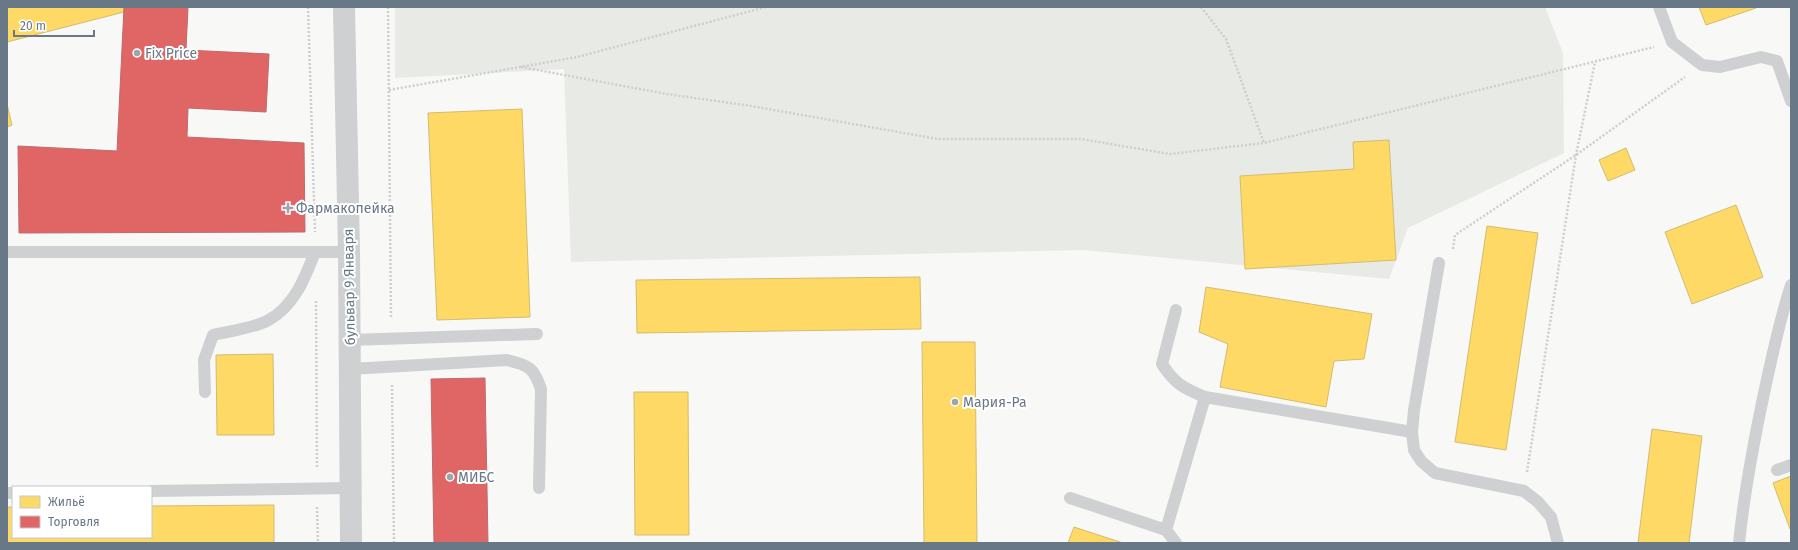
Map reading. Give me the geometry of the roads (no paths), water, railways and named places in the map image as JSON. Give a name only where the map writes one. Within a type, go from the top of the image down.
[{"type":"street","name":"бульвар 9 Января","points":[[344,7],[349,252],[351,543]]},
{"type":"lane","points":[[1659,7],[1672,42],[1702,65],[1720,68],[1761,57],[1777,61],[1791,101]]},
{"type":"lane","points":[[7,252],[349,252]]},
{"type":"lane","points":[[205,392],[204,360],[213,335],[266,321],[289,305],[304,279],[315,252]]},
{"type":"lane","points":[[1439,263],[1414,410],[1412,432],[1414,450],[1421,462],[1435,473],[1524,491],[1538,502],[1551,517],[1558,543]]},
{"type":"lane","points":[[1739,543],[1744,495],[1756,431],[1773,350],[1791,285]]},
{"type":"lane","points":[[1176,310],[1162,364],[1172,380],[1188,390],[1205,397],[1412,432]]},
{"type":"lane","points":[[350,340],[537,334]]},
{"type":"lane","points":[[350,368],[508,360],[525,364],[536,374],[541,389],[540,488]]},
{"type":"lane","points":[[1166,530],[1205,397]]},
{"type":"lane","points":[[1777,470],[1791,465]]},
{"type":"lane","points":[[152,491],[350,488]]},
{"type":"lane","points":[[1070,498],[1166,530],[1176,543]]},
{"type":"place","name":"Fix Price","points":[[137,53]]},
{"type":"place","name":"Фармакопейка","points":[[288,208]]},
{"type":"place","name":"Мария-Ра","points":[[955,402]]},
{"type":"place","name":"МИБС","points":[[450,477]]}]
